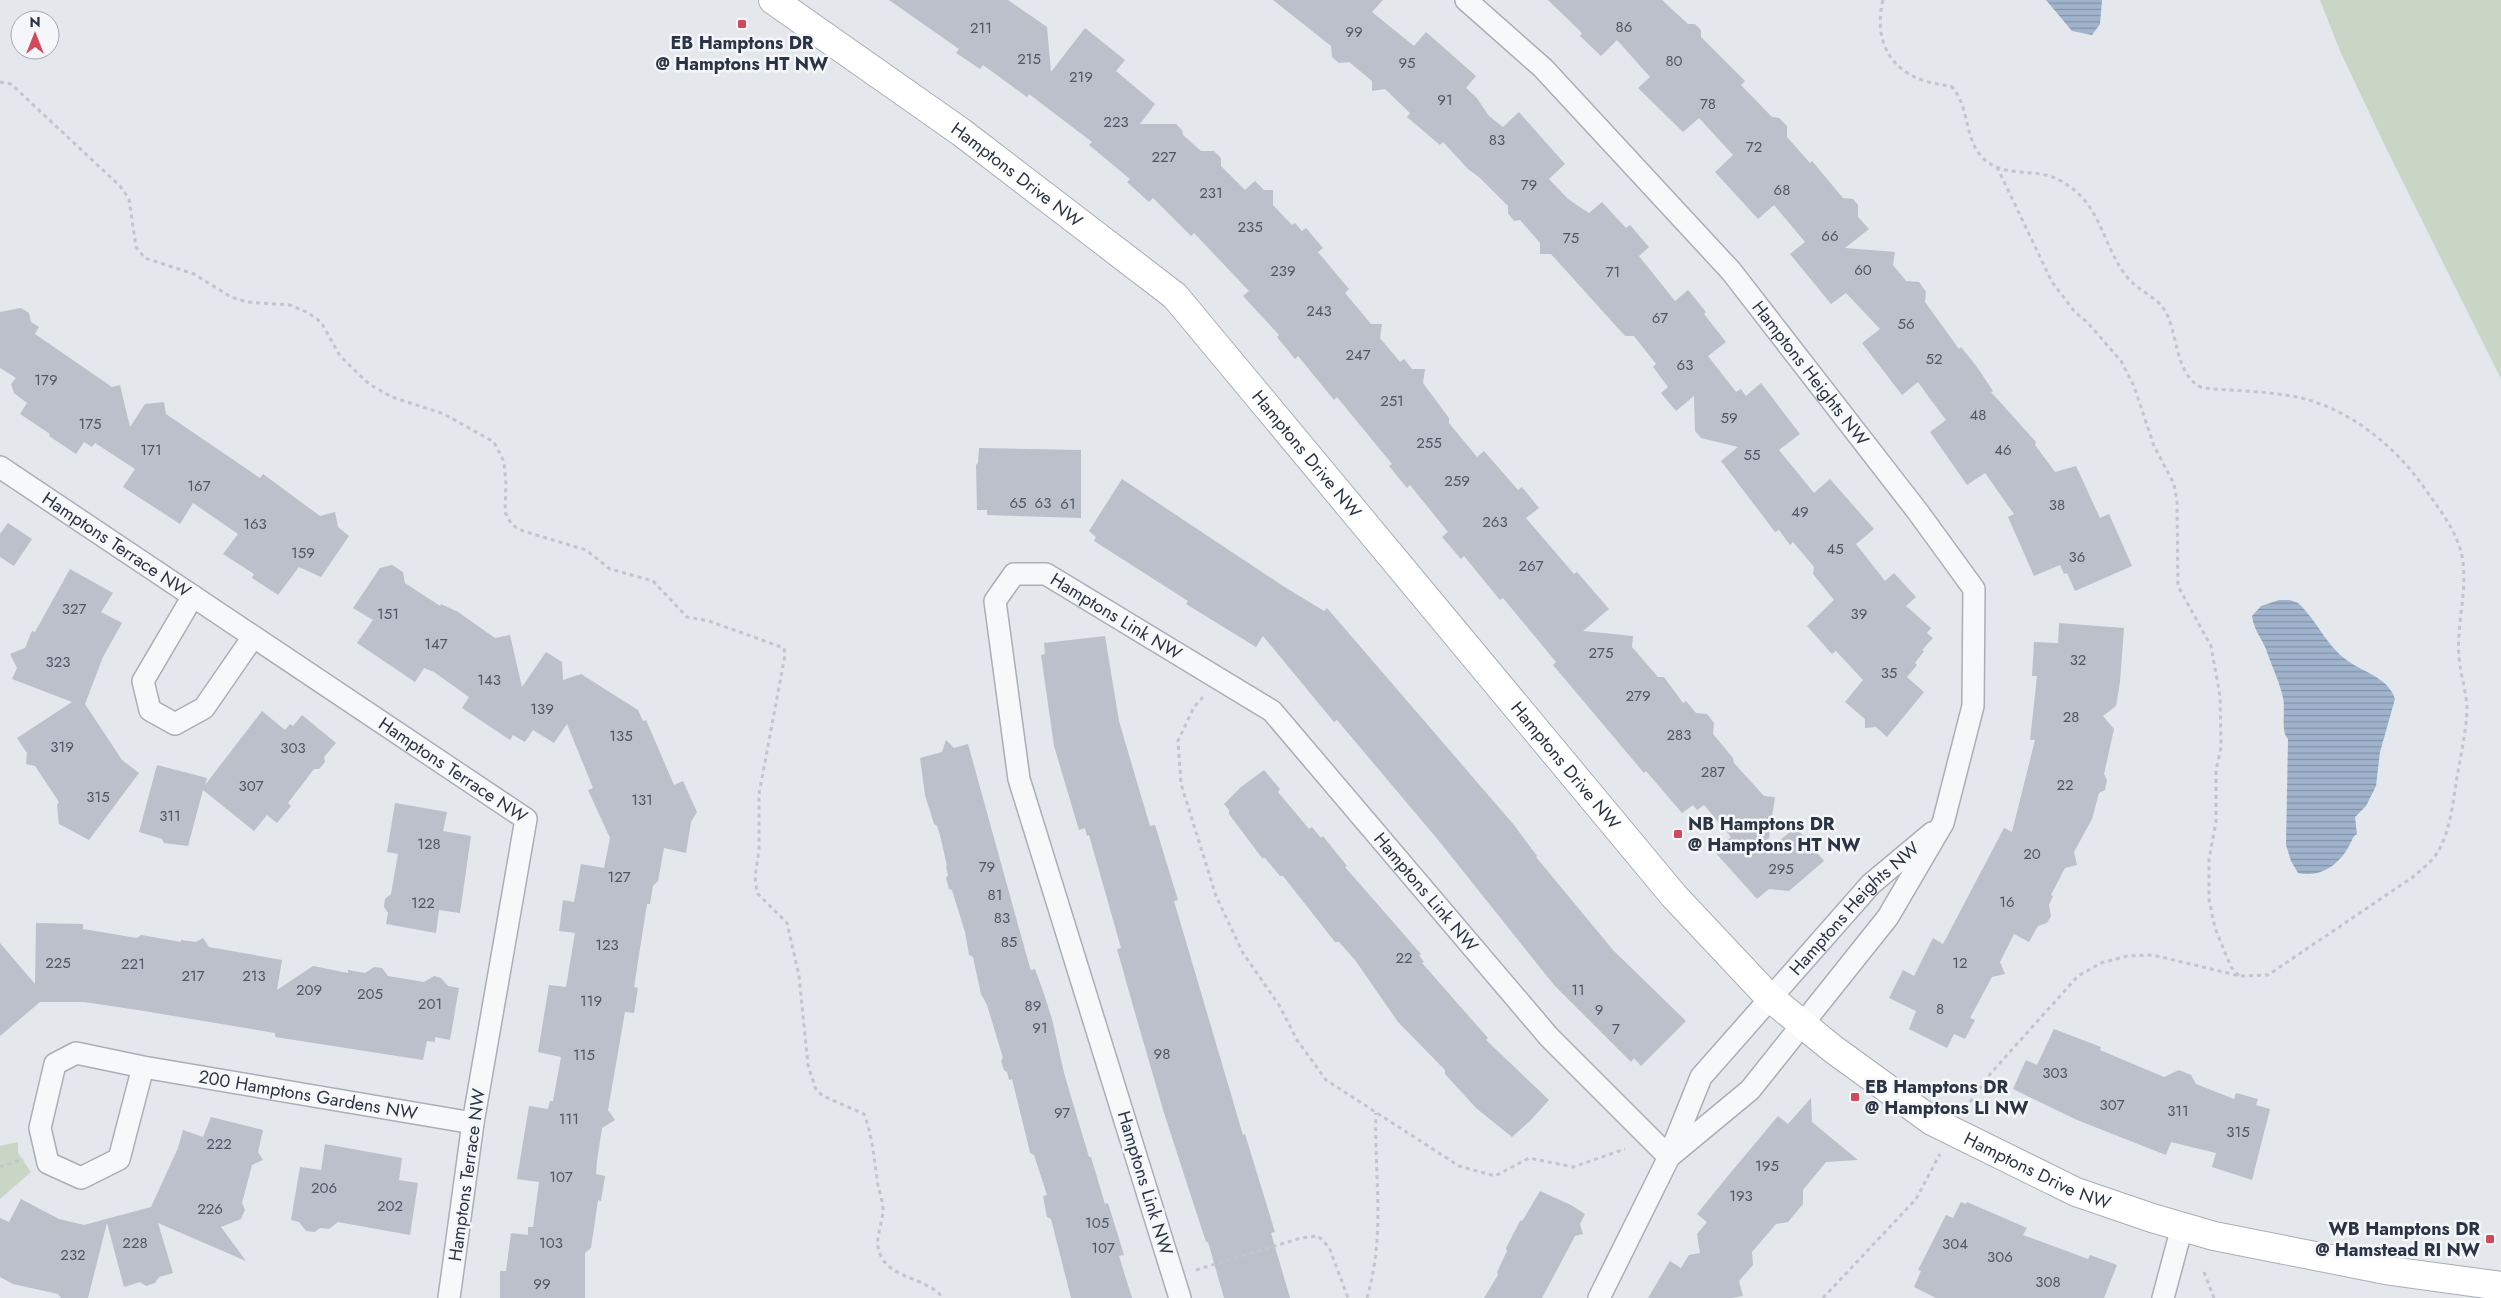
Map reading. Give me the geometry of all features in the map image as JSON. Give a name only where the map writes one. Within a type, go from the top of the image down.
[{"type":"street","name":"Hamptons Drive NW","points":[[773,0],[962,132],[1174,296],[1674,896],[1769,997],[1800,1024],[1932,1122],[2076,1192],[2214,1236],[2391,1271],[2501,1286]]},
{"type":"street","name":"Hamptons Heights NW","points":[[1466,0],[1543,68],[1732,271],[1918,512],[1974,589],[1973,706],[1943,823],[1888,917],[1800,1024]]},
{"type":"street","name":"Hamptons Terrace NW","points":[[0,467],[526,819],[474,1123],[449,1298]]},
{"type":"street","name":"Hamptons Link NW","points":[[1180,1298],[1019,779],[995,601],[1014,574],[1046,574],[1272,711],[1549,1037],[1669,1157]]},
{"type":"street","points":[[193,596],[144,681],[150,710],[175,724],[204,708],[253,638]]},
{"type":"street","name":"Hamptons Heights NW","points":[[1769,997],[1871,884],[1943,823]]},
{"type":"street","points":[[1599,1298],[1669,1157],[1700,1077],[1769,997]]},
{"type":"street","points":[[1669,1157],[1750,1090],[1800,1024]]},
{"type":"street","name":"200 Hamptons Gardens NW","points":[[143,1067],[119,1159],[81,1178],[48,1163],[40,1128],[55,1064],[76,1053],[143,1067],[474,1123]]},
{"type":"street","points":[[2162,1298],[2182,1226]]},
{"type":"path","points":[[1883,0],[1879,24],[1884,47],[1901,68],[1909,73],[1925,81],[1952,87],[1960,100],[1978,152],[1983,158],[1997,167],[2021,174],[2048,176],[2060,180],[2091,207],[2114,257],[2128,279],[2164,310],[2184,370],[2195,385],[2203,388],[2296,397],[2322,404],[2348,416],[2382,440],[2419,478],[2447,520],[2458,541],[2462,557],[2459,656],[2467,711],[2456,790],[2448,829],[2432,861],[2268,975],[2240,976],[2153,955],[2127,956],[2102,963],[2078,976],[1991,1073],[1970,1102]]},
{"type":"path","points":[[0,82],[11,84],[120,186],[129,199],[136,247],[145,258],[194,274],[231,297],[247,302],[290,305],[308,312],[320,322],[340,356],[369,384],[392,397],[444,414],[494,442],[504,462],[506,484],[505,512],[512,525],[523,532],[586,550],[610,569],[634,578],[653,581],[687,617],[709,621],[784,648],[785,655],[759,794],[759,850],[755,877],[757,893],[787,923],[799,976],[808,1065],[816,1090],[823,1096],[864,1114],[872,1135],[883,1211],[877,1242],[880,1255],[887,1265],[898,1272],[928,1284],[943,1298]]},
{"type":"path","points":[[1997,167],[2052,282],[2074,312],[2088,323],[2121,361],[2134,386],[2154,446],[2174,484],[2177,502],[2178,586],[2211,646],[2220,696],[2221,747],[2216,770],[2216,822],[2209,859],[2209,900],[2215,928],[2229,956],[2231,967],[2240,976]]},
{"type":"path","points":[[1220,679],[1194,707],[1178,741],[1181,784],[1216,896],[1243,953],[1279,1005],[1297,1040],[1326,1080],[1459,1166],[1495,1176],[1529,1158],[1574,1167],[1622,1150],[1648,1136]]},
{"type":"path","points":[[1367,1298],[1375,1269],[1380,1213],[1375,1139],[1376,1112]]},
{"type":"path","points":[[1823,1298],[1916,1199],[1941,1152]]},
{"type":"path","points":[[1175,1277],[1301,1238],[1318,1236],[1330,1247],[1348,1298]]},
{"type":"path","points":[[2204,1272],[2214,1298]]},
{"type":"green space","points":[[2320,0],[2501,0],[2501,379],[2387,150],[2340,51]]},
{"type":"green space","points":[[18,1142],[18,1153],[31,1172],[0,1199],[0,1146]]},
{"type":"water","points":[[2046,0],[2102,0],[2100,24],[2092,35],[2072,31]]},
{"type":"water","points":[[2279,600],[2290,600],[2298,603],[2340,655],[2375,676],[2387,686],[2395,699],[2380,752],[2376,786],[2366,806],[2355,817],[2357,834],[2353,837],[2341,858],[2329,868],[2307,874],[2298,873],[2291,861],[2286,845],[2288,739],[2284,731],[2284,703],[2278,681],[2252,616],[2261,606]]},
{"type":"building","points":[[889,0],[1008,0],[1047,27],[1051,72],[1085,28],[1125,60],[1116,71],[1155,104],[1140,124],[1176,124],[1182,130],[1183,135],[1201,151],[1214,151],[1221,158],[1221,166],[1245,190],[1255,181],[1264,190],[1273,190],[1273,205],[1292,225],[1295,223],[1302,231],[1306,228],[1323,248],[1318,252],[1349,289],[1345,293],[1371,324],[1382,324],[1380,338],[1400,362],[1404,359],[1412,369],[1425,369],[1423,383],[1449,418],[1449,423],[1477,457],[1484,451],[1518,490],[1522,487],[1539,508],[1526,518],[1574,574],[1577,572],[1609,609],[1583,631],[1633,636],[1632,647],[1658,677],[1664,677],[1683,703],[1686,701],[1696,713],[1707,714],[1714,723],[1713,734],[1733,758],[1734,763],[1764,796],[1775,797],[1767,851],[1796,827],[1824,861],[1789,891],[1769,889],[1757,899],[1714,851],[1731,837],[1704,805],[1697,810],[1693,805],[1682,813],[1646,771],[1644,773],[1553,665],[1556,662],[1503,598],[1500,600],[1464,556],[1461,559],[1442,537],[1448,532],[1410,485],[1407,488],[1389,466],[1392,464],[1337,397],[1334,400],[1298,356],[1295,359],[1277,337],[1279,335],[1243,296],[1249,291],[1194,233],[1191,236],[1153,198],[1149,202],[1127,182],[1130,179],[1089,145],[1092,142],[1029,94],[1027,97],[983,65],[980,69],[956,53],[959,49]]},
{"type":"building","points":[[1273,0],[1383,0],[1372,12],[1414,46],[1426,32],[1476,76],[1466,88],[1476,97],[1489,116],[1503,127],[1519,112],[1565,164],[1549,179],[1568,199],[1589,213],[1602,202],[1626,228],[1630,225],[1649,247],[1639,256],[1675,301],[1688,290],[1706,312],[1704,314],[1726,342],[1708,356],[1736,392],[1741,389],[1746,396],[1761,383],[1800,434],[1779,450],[1814,493],[1830,479],[1874,529],[1856,544],[1885,581],[1894,573],[1916,597],[1906,606],[1931,628],[1927,633],[1933,638],[1922,650],[1924,651],[1915,663],[1917,665],[1907,677],[1924,692],[1887,737],[1876,727],[1865,728],[1865,719],[1845,702],[1863,680],[1836,651],[1832,654],[1807,626],[1834,600],[1813,574],[1814,567],[1793,542],[1790,545],[1779,530],[1775,532],[1721,461],[1738,447],[1701,438],[1695,431],[1694,396],[1676,411],[1661,393],[1668,387],[1653,367],[1656,364],[1634,336],[1625,336],[1551,254],[1540,254],[1540,243],[1520,220],[1514,221],[1508,213],[1508,206],[1479,177],[1468,169],[1443,142],[1440,145],[1407,117],[1410,113],[1385,89],[1372,91],[1372,81],[1349,62],[1339,63],[1332,57],[1331,46]]},
{"type":"building","points":[[1548,0],[1662,0],[1688,24],[1695,24],[1701,30],[1701,37],[1745,81],[1741,85],[1772,117],[1779,118],[1787,126],[1787,137],[1810,163],[1812,161],[1843,198],[1853,199],[1858,205],[1858,217],[1869,229],[1845,248],[1895,252],[1893,265],[1906,281],[1919,282],[1926,292],[1925,302],[1959,349],[1961,347],[1977,367],[1993,391],[1991,392],[2036,442],[2035,445],[2055,472],[2076,466],[2100,518],[2109,514],[2132,566],[2075,591],[2067,573],[2064,574],[2060,565],[2034,576],[2008,517],[2014,514],[1985,473],[1967,485],[1930,432],[1946,420],[1918,382],[1902,395],[1862,343],[1880,329],[1846,293],[1831,304],[1790,254],[1805,242],[1774,205],[1758,219],[1715,172],[1733,155],[1699,118],[1683,132],[1638,88],[1650,77],[1617,40],[1601,56],[1580,36],[1582,33]]},
{"type":"building","points":[[21,308],[29,313],[31,322],[39,327],[35,334],[112,387],[120,385],[130,427],[145,404],[164,402],[166,414],[260,478],[263,474],[320,516],[335,512],[338,527],[349,536],[321,577],[299,567],[278,595],[252,578],[254,574],[223,554],[238,534],[193,503],[180,524],[123,487],[135,469],[95,443],[92,447],[84,442],[76,454],[20,414],[27,403],[14,393],[11,384],[16,378],[0,368],[0,312]]},
{"type":"building","points":[[979,448],[1081,450],[1081,518],[987,515],[987,510],[977,510],[976,465],[978,463]]},
{"type":"building","points":[[1122,479],[1283,586],[1324,611],[1327,608],[1514,825],[1536,857],[1613,950],[1686,1021],[1641,1066],[1634,1058],[1631,1062],[1554,985],[1439,841],[1337,720],[1334,722],[1263,636],[1256,647],[1186,604],[1188,601],[1094,541],[1096,537],[1089,531]]},
{"type":"building","points":[[8,523],[32,539],[14,566],[0,557],[0,534]]},
{"type":"building","points":[[392,565],[403,572],[405,583],[440,606],[441,604],[458,612],[495,638],[510,635],[522,687],[546,652],[562,662],[563,680],[581,674],[638,710],[643,721],[646,720],[674,785],[683,781],[697,812],[691,822],[686,853],[664,848],[658,881],[653,886],[650,904],[647,904],[634,987],[638,988],[634,1013],[625,1012],[608,1110],[615,1120],[602,1128],[596,1174],[605,1176],[601,1201],[598,1200],[591,1248],[585,1253],[585,1298],[500,1298],[500,1271],[506,1271],[511,1233],[528,1235],[528,1227],[533,1227],[539,1182],[517,1179],[529,1106],[548,1109],[550,1101],[553,1101],[561,1057],[538,1052],[549,985],[566,987],[575,933],[559,931],[563,900],[574,902],[581,864],[604,868],[610,838],[588,790],[593,788],[567,724],[554,743],[533,730],[525,742],[513,735],[510,740],[462,708],[469,697],[434,672],[424,668],[415,682],[357,643],[373,620],[353,608],[380,568]]},
{"type":"building","points":[[70,569],[113,593],[101,612],[122,623],[103,657],[85,704],[122,760],[139,773],[89,840],[59,824],[57,805],[59,802],[35,766],[26,764],[27,753],[17,738],[72,702],[12,679],[17,668],[10,654],[25,648],[32,631],[35,632]]},
{"type":"building","points":[[2059,623],[2124,628],[2120,682],[2116,706],[2103,716],[2114,729],[2104,774],[2107,780],[2105,790],[2099,793],[2092,819],[2074,852],[2077,865],[2065,868],[2051,895],[2053,896],[2049,905],[2051,916],[2047,923],[2038,926],[2029,942],[2014,934],[2000,962],[2005,974],[1992,977],[1970,1018],[1975,1020],[1965,1039],[1954,1034],[1947,1048],[1909,1029],[1916,1011],[1889,998],[1903,970],[1914,976],[1933,938],[1943,944],[2004,828],[2012,832],[2035,740],[2030,740],[2037,676],[2032,676],[2034,642],[2058,643]]},
{"type":"building","points":[[1105,636],[1119,721],[1150,826],[1155,825],[1178,900],[1174,901],[1243,1135],[1245,1134],[1275,1232],[1271,1233],[1290,1298],[1224,1298],[1208,1242],[1206,1242],[1164,1113],[1117,949],[1121,948],[1089,835],[1087,836],[1085,828],[1079,830],[1054,746],[1041,655],[1045,654],[1044,643]]},
{"type":"building","points":[[262,711],[285,730],[290,724],[293,726],[302,715],[336,743],[324,757],[325,762],[319,769],[314,769],[288,803],[291,806],[277,823],[267,815],[254,831],[203,790],[188,846],[164,843],[162,839],[139,832],[157,765],[207,778],[205,785]]},
{"type":"building","points":[[946,740],[954,748],[968,744],[1030,968],[1031,970],[1035,969],[1043,991],[1052,1019],[1064,1073],[1089,1157],[1091,1157],[1105,1204],[1108,1203],[1124,1255],[1119,1256],[1132,1298],[1071,1298],[1051,1219],[1047,1217],[1043,1196],[1047,1195],[1034,1155],[1030,1153],[1012,1079],[1009,1080],[1001,1061],[1003,1058],[987,1005],[981,994],[973,957],[969,955],[965,932],[952,890],[949,889],[946,878],[948,875],[947,866],[940,835],[937,826],[934,824],[925,795],[920,758],[942,752]]},
{"type":"building","points":[[1264,770],[1280,789],[1278,792],[1309,829],[1312,827],[1321,838],[1323,836],[1347,866],[1345,867],[1421,954],[1419,955],[1424,962],[1422,963],[1488,1038],[1486,1040],[1549,1100],[1512,1137],[1476,1108],[1445,1074],[1445,1070],[1398,1022],[1355,960],[1339,942],[1335,942],[1283,876],[1280,876],[1265,858],[1262,858],[1229,814],[1229,810],[1224,804],[1241,787]]},
{"type":"building","points":[[395,803],[447,812],[443,831],[471,836],[460,913],[439,910],[436,933],[386,924],[388,913],[384,907],[385,899],[391,894],[398,854],[387,852]]},
{"type":"building","points":[[36,923],[83,924],[83,929],[137,938],[141,935],[181,942],[181,940],[196,942],[203,938],[209,947],[282,960],[277,990],[313,966],[348,973],[348,970],[365,973],[374,967],[382,968],[388,976],[424,982],[434,976],[441,978],[448,986],[459,988],[450,1040],[435,1037],[435,1042],[427,1041],[423,1060],[275,1037],[275,1033],[84,1002],[40,1002],[0,1036],[0,943],[35,984]]},
{"type":"building","points":[[2054,1029],[2101,1047],[2100,1050],[2164,1077],[2179,1070],[2191,1075],[2196,1084],[2234,1099],[2236,1093],[2258,1099],[2256,1105],[2270,1109],[2252,1180],[2212,1167],[2216,1153],[2171,1142],[2166,1155],[2077,1120],[2013,1089],[2026,1060],[2037,1065]]},
{"type":"building","points":[[1811,1098],[1812,1122],[1858,1160],[1826,1162],[1803,1190],[1803,1204],[1788,1222],[1776,1224],[1752,1252],[1753,1265],[1739,1281],[1743,1296],[1731,1298],[1648,1298],[1670,1261],[1681,1268],[1689,1255],[1700,1253],[1697,1234],[1707,1222],[1697,1214],[1727,1177],[1778,1116],[1788,1124]]},
{"type":"building","points":[[211,1117],[263,1130],[258,1152],[263,1160],[252,1165],[242,1203],[245,1210],[241,1219],[221,1227],[246,1261],[158,1223],[173,1273],[159,1277],[155,1283],[146,1286],[140,1282],[124,1287],[107,1223],[88,1298],[61,1298],[58,1294],[13,1284],[0,1277],[0,1218],[9,1222],[21,1199],[59,1219],[84,1225],[151,1207],[178,1148],[183,1130],[203,1137]]},
{"type":"building","points":[[325,1144],[402,1158],[399,1180],[418,1183],[410,1235],[338,1222],[329,1229],[320,1228],[315,1232],[306,1231],[299,1222],[291,1220],[300,1167],[321,1170]]},
{"type":"building","points":[[1540,1191],[1571,1205],[1585,1214],[1580,1224],[1583,1234],[1575,1236],[1542,1298],[1484,1298],[1498,1275],[1497,1272],[1507,1251],[1506,1248],[1520,1221],[1523,1220]]},
{"type":"building","points":[[1961,1202],[1966,1204],[1967,1202],[2027,1228],[2023,1235],[2088,1259],[2090,1255],[2117,1265],[2104,1298],[1936,1298],[1914,1287],[1921,1271],[1918,1270],[1946,1215],[1953,1218]]},
{"type":"place","name":"EB Hamptons DR @ Hamptons HT NW","points":[[742,24]]},
{"type":"place","name":"NB Hamptons DR @ Hamptons HT NW","points":[[1678,834]]},
{"type":"place","name":"EB Hamptons DR @ Hamptons LI NW","points":[[1855,1097]]},
{"type":"place","name":"WB Hamptons DR @ Hamstead RI NW","points":[[2490,1239]]}]
